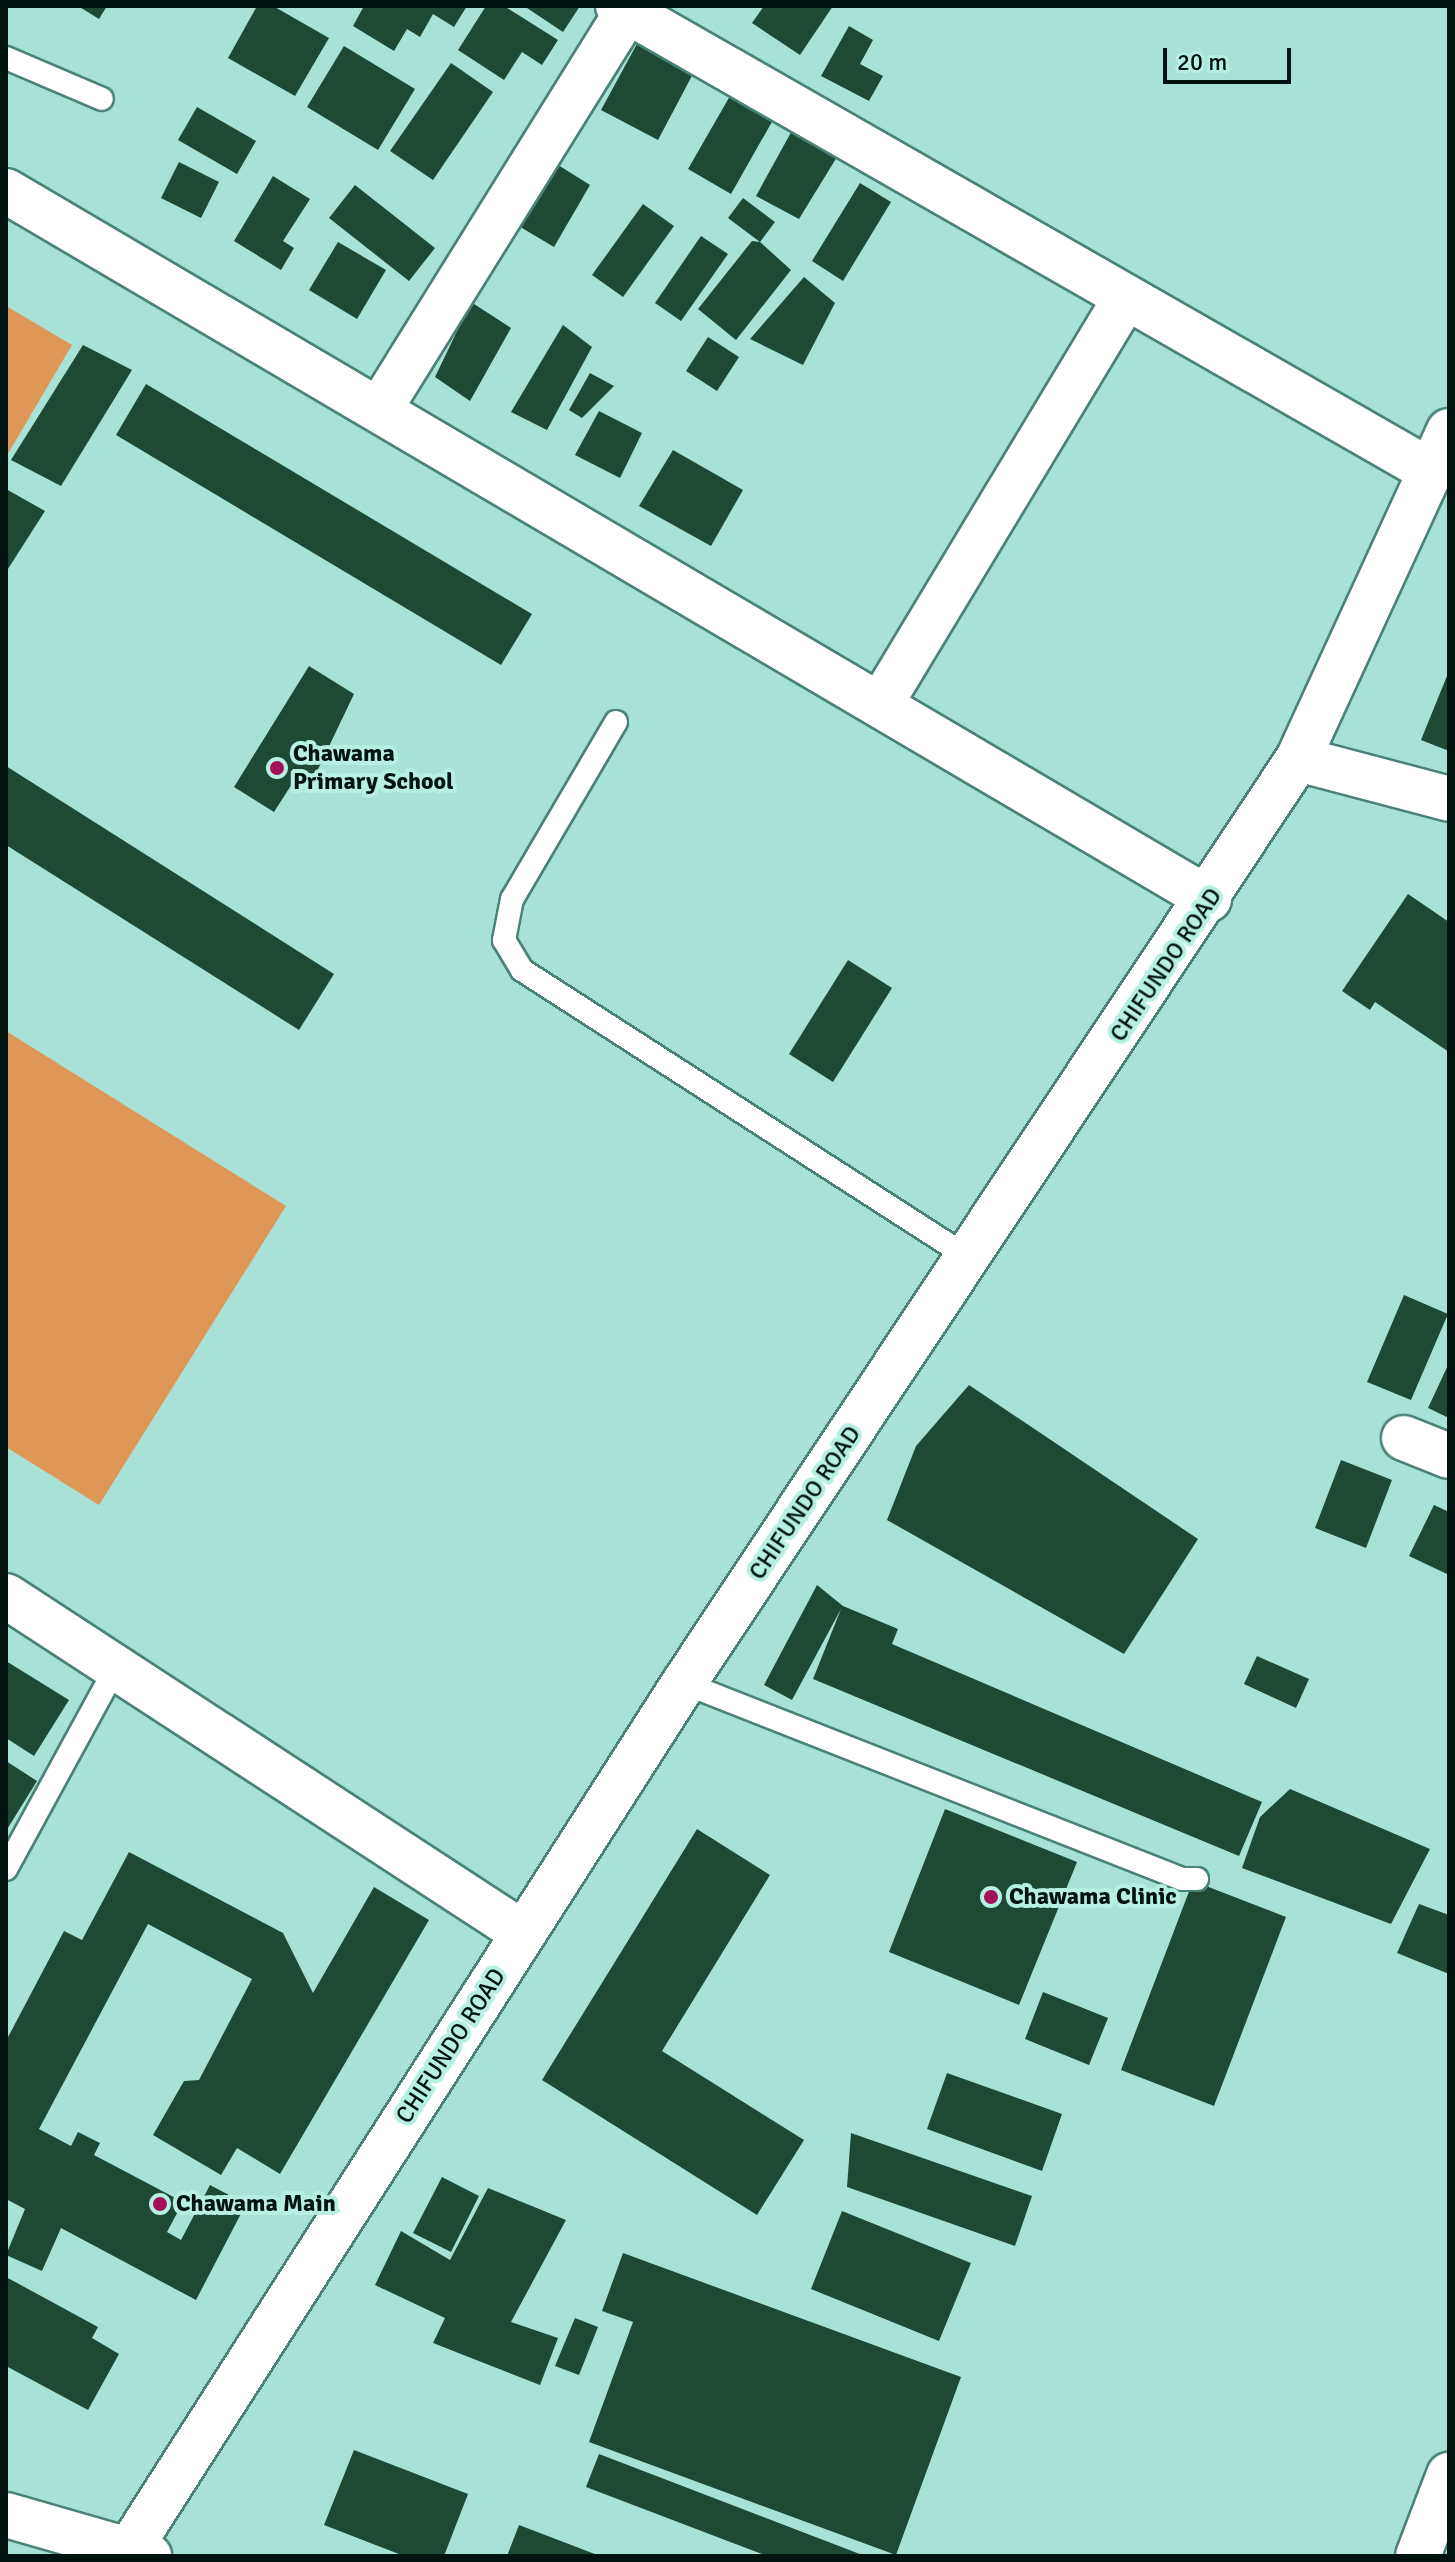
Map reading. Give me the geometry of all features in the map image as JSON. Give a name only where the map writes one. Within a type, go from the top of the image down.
[{"type":"street","points":[[379,410],[622,9],[1432,472]]},
{"type":"street","points":[[6,191],[1209,899]]},
{"type":"street","points":[[880,705],[1126,298]]},
{"type":"street","name":"CHIFUNDO ROAD","points":[[134,2554],[523,1933],[684,1683],[971,1259],[1298,759],[1449,431]]},
{"type":"street","points":[[1298,759],[1449,799]]},
{"type":"street","points":[[1404,1438],[1449,1456]]},
{"type":"street","points":[[6,1596],[523,1933]]},
{"type":"street","points":[[1418,2556],[1449,2475]]},
{"type":"street","points":[[6,2515],[134,2554]]},
{"type":"lane","points":[[6,58],[102,99]]},
{"type":"lane","points":[[616,722],[512,899],[504,940],[522,970],[971,1259]]},
{"type":"lane","points":[[6,1869],[115,1669]]},
{"type":"lane","points":[[684,1683],[1182,1879],[1197,1879]]},
{"type":"shaded area","points":[[6,306],[72,345],[6,457]]},
{"type":"shaded area","points":[[6,1031],[286,1206],[99,1505],[6,1447]]},
{"type":"building","points":[[78,6],[107,6],[99,19]]},
{"type":"building","points":[[257,6],[273,6],[329,38],[295,96],[228,58]]},
{"type":"building","points":[[364,6],[467,6],[454,27],[433,14],[420,37],[407,29],[394,51],[353,26]]},
{"type":"building","points":[[486,6],[504,6],[558,40],[542,65],[522,52],[504,80],[458,50]]},
{"type":"building","points":[[524,6],[580,6],[563,32]]},
{"type":"building","points":[[764,6],[833,6],[800,55],[752,23]]},
{"type":"building","points":[[849,26],[873,40],[860,64],[883,76],[869,101],[821,76]]},
{"type":"building","points":[[638,42],[694,72],[658,140],[601,110]]},
{"type":"building","points":[[344,46],[415,89],[378,150],[307,107]]},
{"type":"building","points":[[451,63],[493,92],[433,180],[390,151]]},
{"type":"building","points":[[730,96],[773,120],[731,194],[688,169]]},
{"type":"building","points":[[197,107],[256,141],[237,174],[178,140]]},
{"type":"building","points":[[794,127],[840,152],[799,219],[756,196]]},
{"type":"building","points":[[179,162],[219,182],[201,218],[161,198]]},
{"type":"building","points":[[555,163],[590,185],[554,247],[517,225]]},
{"type":"building","points":[[273,176],[310,199],[283,241],[294,248],[281,270],[234,241]]},
{"type":"building","points":[[860,183],[891,202],[843,281],[812,261]]},
{"type":"building","points":[[355,185],[435,248],[409,281],[329,218]]},
{"type":"building","points":[[743,198],[775,222],[760,242],[728,218]]},
{"type":"building","points":[[643,204],[674,226],[623,297],[592,275]]},
{"type":"building","points":[[701,236],[728,254],[681,321],[655,303]]},
{"type":"building","points":[[752,241],[760,242],[791,270],[736,340],[698,309]]},
{"type":"building","points":[[338,242],[386,270],[357,319],[309,290]]},
{"type":"building","points":[[804,277],[835,303],[803,365],[750,339]]},
{"type":"building","points":[[471,302],[511,328],[470,401],[435,377]]},
{"type":"building","points":[[563,325],[592,347],[547,430],[511,412]]},
{"type":"building","points":[[708,337],[739,357],[717,391],[686,371]]},
{"type":"building","points":[[83,345],[132,370],[61,486],[11,460]]},
{"type":"building","points":[[590,373],[614,386],[582,418],[569,410]]},
{"type":"building","points":[[146,384],[532,614],[501,665],[116,435]]},
{"type":"building","points":[[599,411],[642,433],[620,478],[575,455]]},
{"type":"building","points":[[673,450],[743,490],[711,546],[639,506]]},
{"type":"building","points":[[6,489],[45,511],[6,572]]},
{"type":"building","points":[[309,666],[354,694],[312,782],[299,773],[274,812],[234,787]]},
{"type":"building","points":[[1449,671],[1449,751],[1421,740]]},
{"type":"building","points":[[6,766],[334,974],[299,1030],[6,845]]},
{"type":"building","points":[[1408,894],[1449,922],[1449,1052],[1375,1002],[1370,1010],[1342,991]]},
{"type":"building","points":[[848,960],[892,988],[833,1082],[789,1054]]},
{"type":"building","points":[[1404,1295],[1448,1314],[1411,1400],[1367,1382]]},
{"type":"building","points":[[1449,1363],[1449,1418],[1428,1408]]},
{"type":"building","points":[[969,1385],[1198,1539],[1124,1654],[887,1520],[916,1446]]},
{"type":"building","points":[[1341,1460],[1392,1480],[1366,1548],[1315,1528]]},
{"type":"building","points":[[1434,1505],[1449,1512],[1449,1575],[1409,1556]]},
{"type":"building","points":[[817,1585],[843,1606],[898,1629],[892,1644],[1262,1802],[1239,1856],[813,1679],[841,1609],[792,1700],[764,1685]]},
{"type":"building","points":[[1257,1656],[1309,1679],[1296,1708],[1244,1684]]},
{"type":"building","points":[[6,1661],[69,1700],[34,1756],[6,1738]]},
{"type":"building","points":[[6,1761],[37,1781],[6,1831]]},
{"type":"building","points":[[1290,1789],[1430,1849],[1391,1924],[1242,1868],[1260,1817]]},
{"type":"building","points":[[945,1809],[1077,1862],[1019,2005],[889,1952]]},
{"type":"building","points":[[697,1829],[770,1875],[662,2051],[804,2140],[757,2215],[542,2080]]},
{"type":"building","points":[[129,1852],[283,1933],[313,1993],[374,1887],[429,1920],[280,2174],[237,2148],[221,2175],[153,2135],[184,2081],[199,2080],[252,1979],[148,1924],[39,2129],[71,2146],[78,2132],[100,2143],[94,2155],[183,2202],[167,2232],[181,2240],[210,2185],[246,2204],[196,2300],[61,2228],[42,2271],[6,2255],[25,2209],[6,2199],[6,2041],[64,1931],[82,1940]]},
{"type":"building","points":[[1193,1881],[1286,1917],[1214,2106],[1121,2070]]},
{"type":"building","points":[[1419,1904],[1449,1915],[1449,1974],[1397,1953]]},
{"type":"building","points":[[1043,1992],[1108,2018],[1089,2065],[1025,2039]]},
{"type":"building","points":[[947,2073],[1062,2114],[1042,2171],[927,2129]]},
{"type":"building","points":[[851,2133],[1032,2196],[1015,2246],[847,2187]]},
{"type":"building","points":[[442,2177],[479,2196],[451,2252],[413,2233]]},
{"type":"building","points":[[488,2188],[566,2220],[511,2322],[558,2338],[540,2385],[433,2343],[445,2318],[375,2285],[401,2231],[450,2260]]},
{"type":"building","points":[[842,2211],[971,2263],[939,2341],[811,2289]]},
{"type":"building","points":[[623,2253],[961,2377],[896,2555],[589,2442],[633,2322],[602,2311]]},
{"type":"building","points":[[6,2277],[98,2327],[92,2338],[119,2354],[88,2410],[6,2366]]},
{"type":"building","points":[[575,2318],[598,2327],[579,2375],[555,2366]]},
{"type":"building","points":[[354,2450],[468,2494],[444,2556],[404,2556],[324,2525]]},
{"type":"building","points":[[599,2454],[865,2556],[767,2556],[586,2487]]},
{"type":"building","points":[[519,2525],[600,2556],[507,2556]]},
{"type":"place","name":"Chawama Primary School","points":[[277,768]]},
{"type":"place","name":"Chawama Clinic","points":[[991,1897]]},
{"type":"place","name":"Chawama Main","points":[[160,2204]]}]
